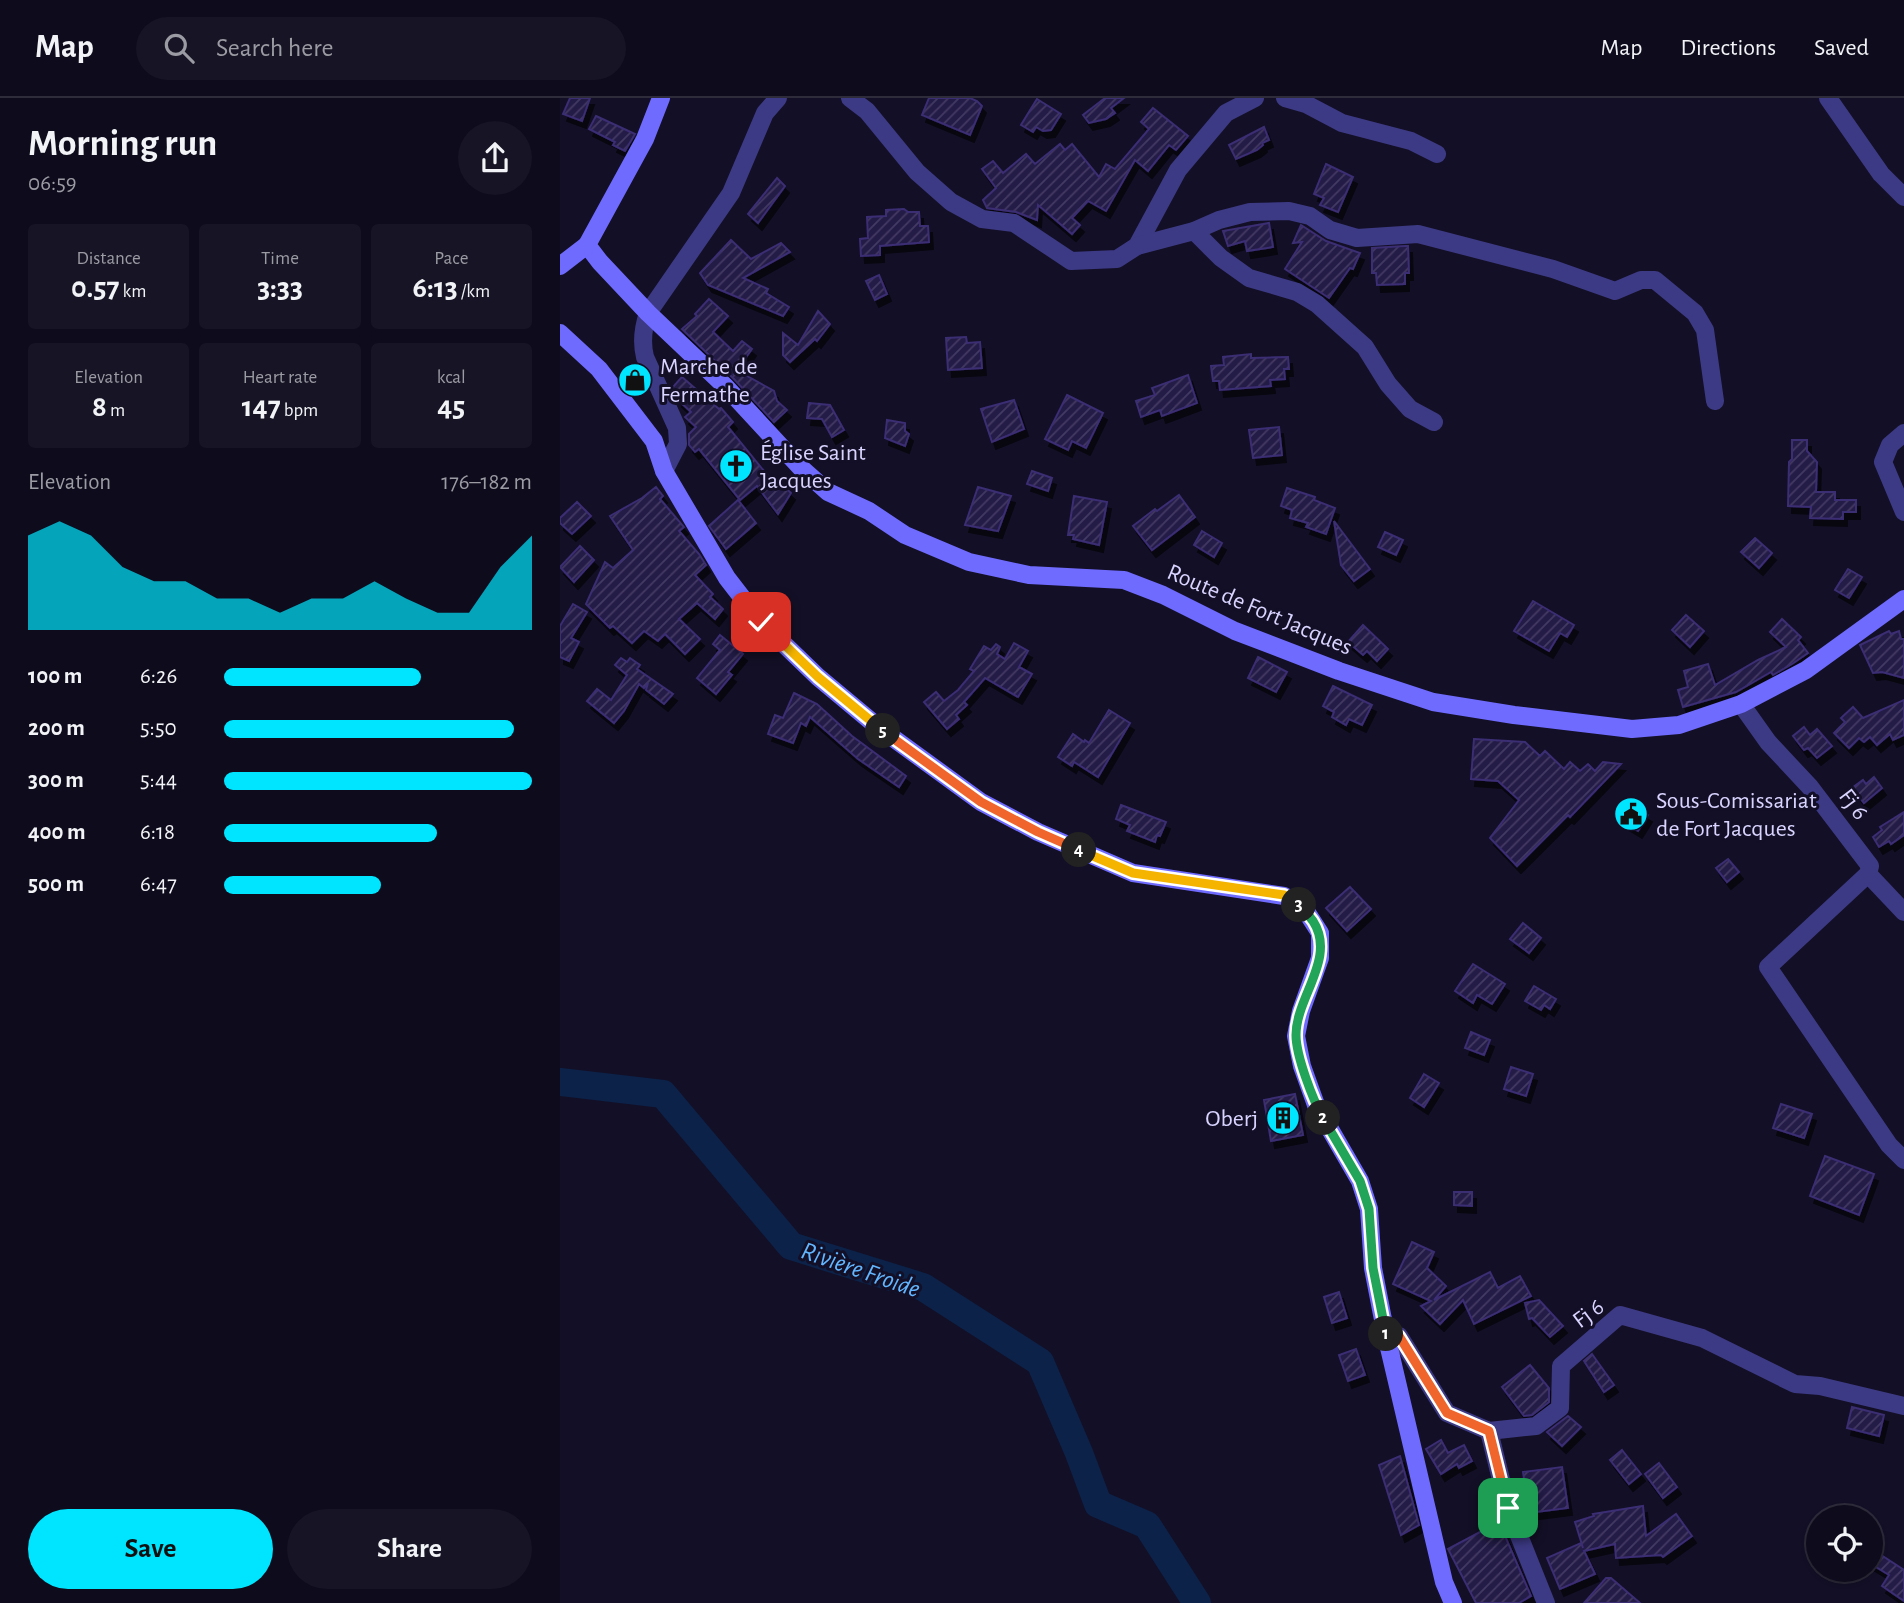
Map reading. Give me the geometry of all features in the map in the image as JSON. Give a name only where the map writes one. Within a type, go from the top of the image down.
[{"type":"main road","points":[[560,266],[587,245],[645,139],[661,98]]},
{"type":"main road","name":"Route de Fort Jacques","points":[[587,245],[648,313],[726,387],[800,467],[828,492],[869,511],[905,535],[969,562],[1029,575],[1124,580],[1163,595],[1235,631],[1339,671],[1433,702],[1632,729],[1679,725],[1741,704],[1806,670],[1904,599]]},
{"type":"main road","points":[[560,333],[599,369],[654,441],[664,471],[727,578],[761,622],[818,677],[878,727],[981,802],[1038,832],[1133,873],[1284,895],[1304,908],[1320,933],[1320,958],[1301,1010],[1296,1036],[1316,1105],[1360,1181],[1369,1209],[1373,1268],[1386,1335],[1444,1582],[1452,1603]]},
{"type":"street","points":[[664,471],[678,444],[677,428],[645,357],[643,335],[648,313],[731,193],[765,113],[778,98]]},
{"type":"street","points":[[849,98],[867,111],[917,172],[951,202],[982,219],[1014,223],[1071,261],[1117,259],[1137,246],[1194,231],[1219,219],[1250,212],[1289,211],[1310,216],[1330,230],[1357,238],[1418,234],[1553,269],[1615,291],[1641,280],[1655,280],[1695,313],[1705,330],[1714,401]]},
{"type":"street","points":[[1137,246],[1178,170],[1226,113],[1255,98]]},
{"type":"street","points":[[1285,98],[1306,104],[1342,123],[1411,141],[1437,154]]},
{"type":"street","points":[[1828,98],[1881,174],[1904,197]]},
{"type":"street","points":[[1194,231],[1221,258],[1249,278],[1297,292],[1317,304],[1366,347],[1388,384],[1410,409],[1434,422]]},
{"type":"street","points":[[1904,433],[1890,445],[1883,462],[1904,512]]},
{"type":"street","name":"Fj 6","points":[[1741,704],[1768,742],[1811,787],[1848,836],[1870,866],[1868,874]]},
{"type":"street","points":[[1904,912],[1868,874],[1768,967],[1889,1145],[1904,1160]]},
{"type":"street","name":"Fj 6","points":[[1386,1335],[1399,1336],[1447,1413],[1489,1431],[1535,1426],[1560,1408],[1562,1366],[1620,1315],[1702,1338],[1796,1384],[1820,1386],[1904,1406]]},
{"type":"street","points":[[1489,1431],[1508,1508],[1546,1603]]},
{"type":"building","points":[[570,98],[590,98],[582,121],[563,114]]},
{"type":"building","points":[[929,98],[970,98],[977,101],[982,106],[970,135],[922,115]]},
{"type":"building","points":[[1105,98],[1124,98],[1111,108],[1115,113],[1106,119],[1089,123],[1083,115]]},
{"type":"building","points":[[1037,99],[1061,114],[1051,130],[1043,131],[1036,127],[1033,132],[1021,125]]},
{"type":"building","points":[[1153,108],[1188,136],[1176,150],[1169,145],[1148,171],[1135,160],[1106,211],[1088,201],[1072,218],[1080,225],[1072,234],[1038,205],[1037,220],[1016,212],[987,208],[983,200],[996,188],[982,169],[993,161],[1003,173],[1026,154],[1035,164],[1060,144],[1065,150],[1072,144],[1099,177],[1106,164],[1115,169],[1149,129],[1141,122]]},
{"type":"building","points":[[596,116],[635,134],[625,151],[613,145],[615,142],[589,129]]},
{"type":"building","points":[[1264,127],[1269,140],[1262,143],[1257,150],[1236,159],[1229,145]]},
{"type":"building","points":[[1326,164],[1353,177],[1338,212],[1320,205],[1324,198],[1314,194]]},
{"type":"building","points":[[777,178],[785,186],[758,223],[748,214]]},
{"type":"building","points":[[904,209],[908,212],[919,212],[920,226],[928,226],[929,242],[880,246],[880,255],[861,256],[860,239],[868,238],[867,217],[886,216],[886,210]]},
{"type":"building","points":[[1269,223],[1273,247],[1247,251],[1245,241],[1228,246],[1223,231]]},
{"type":"building","points":[[1301,225],[1326,241],[1360,253],[1353,269],[1350,268],[1329,298],[1285,269],[1302,242],[1293,243]]},
{"type":"building","points":[[731,240],[751,259],[781,243],[790,252],[743,278],[768,289],[766,293],[789,307],[783,316],[708,285],[700,273]]},
{"type":"building","points":[[1408,246],[1409,273],[1405,273],[1405,284],[1377,285],[1376,273],[1372,273],[1372,248]]},
{"type":"building","points":[[879,275],[887,294],[875,300],[866,281]]},
{"type":"building","points":[[709,299],[728,316],[713,332],[733,351],[742,341],[752,349],[734,374],[747,376],[774,391],[777,401],[787,410],[774,422],[682,329],[697,316],[695,314]]},
{"type":"building","points":[[818,311],[830,324],[817,341],[815,339],[790,362],[783,355],[783,333],[798,345]]},
{"type":"building","points":[[966,337],[967,343],[980,342],[982,368],[948,370],[946,338]]},
{"type":"building","points":[[1251,354],[1251,358],[1288,357],[1289,369],[1284,369],[1285,379],[1270,380],[1271,386],[1220,390],[1219,381],[1213,381],[1211,366],[1224,365],[1223,357]]},
{"type":"building","points":[[1188,375],[1197,403],[1162,416],[1160,410],[1141,417],[1136,401],[1155,395],[1152,388]]},
{"type":"building","points":[[682,377],[721,408],[733,422],[728,427],[773,482],[776,479],[791,493],[778,514],[757,486],[740,500],[699,449],[695,452],[689,445],[689,434],[696,427],[685,417],[691,412],[678,400],[672,388]]},
{"type":"building","points":[[1067,395],[1103,413],[1086,448],[1072,441],[1068,450],[1045,439]]},
{"type":"building","points":[[1014,400],[1024,429],[992,442],[981,409]]},
{"type":"building","points":[[809,403],[830,405],[844,430],[832,437],[822,419],[807,418]]},
{"type":"building","points":[[887,420],[905,423],[905,431],[909,434],[905,446],[885,438]]},
{"type":"building","points":[[1279,427],[1282,455],[1253,458],[1249,430]]},
{"type":"building","points":[[1792,440],[1807,440],[1807,451],[1817,462],[1816,492],[1835,492],[1835,500],[1856,500],[1856,512],[1843,512],[1843,519],[1810,518],[1811,507],[1788,506]]},
{"type":"building","points":[[1032,471],[1052,478],[1048,491],[1027,484]]},
{"type":"building","points":[[656,487],[663,496],[660,499],[684,527],[679,531],[706,565],[695,575],[713,594],[710,597],[723,609],[715,619],[697,603],[679,619],[700,639],[685,654],[665,634],[658,641],[644,631],[632,643],[613,626],[610,628],[586,604],[605,562],[613,568],[633,550],[610,516]]},
{"type":"building","points":[[978,487],[1011,496],[998,531],[965,525]]},
{"type":"building","points":[[1287,488],[1315,497],[1314,500],[1335,508],[1326,534],[1306,527],[1308,523],[1290,518],[1292,510],[1281,506]]},
{"type":"building","points":[[1179,495],[1195,517],[1152,550],[1133,526]]},
{"type":"building","points":[[1074,496],[1107,502],[1099,545],[1073,539],[1074,535],[1068,535]]},
{"type":"building","points":[[738,500],[756,523],[726,549],[709,526]]},
{"type":"building","points":[[577,502],[591,516],[572,534],[560,523],[560,518]]},
{"type":"building","points":[[1334,521],[1370,569],[1354,581],[1341,565]]},
{"type":"building","points":[[1202,531],[1222,543],[1214,557],[1194,545]]},
{"type":"building","points":[[1385,532],[1403,540],[1396,555],[1378,547]]},
{"type":"building","points":[[1755,538],[1772,553],[1759,568],[1741,552]]},
{"type":"building","points":[[580,546],[594,560],[574,582],[560,567]]},
{"type":"building","points":[[1848,569],[1862,577],[1849,598],[1835,590]]},
{"type":"building","points":[[1533,601],[1574,625],[1567,637],[1560,633],[1549,651],[1514,631]]},
{"type":"building","points":[[573,604],[587,612],[571,638],[579,642],[569,661],[560,657],[560,626]]},
{"type":"building","points":[[1686,615],[1704,631],[1690,647],[1672,630]]},
{"type":"building","points":[[1782,619],[1801,637],[1798,640],[1808,653],[1773,675],[1771,672],[1736,692],[1683,707],[1678,690],[1688,687],[1684,671],[1708,664],[1715,685],[1786,647],[1770,632]]},
{"type":"building","points":[[1363,625],[1388,649],[1377,661],[1367,651],[1363,655],[1348,642]]},
{"type":"building","points":[[1889,631],[1891,634],[1899,631],[1901,639],[1904,639],[1904,678],[1882,672],[1873,673],[1860,645]]},
{"type":"building","points":[[720,635],[743,654],[728,672],[732,675],[716,694],[697,678],[720,650],[713,644]]},
{"type":"building","points":[[1014,643],[1028,651],[1019,667],[1032,674],[1018,697],[985,678],[964,702],[967,705],[956,715],[959,719],[947,729],[924,702],[936,692],[944,701],[958,690],[974,671],[970,669],[984,646],[991,650],[996,644],[1000,647],[997,654],[1005,659]]},
{"type":"building","points":[[1258,657],[1287,672],[1276,692],[1248,678]]},
{"type":"building","points":[[621,658],[627,662],[630,658],[640,665],[637,669],[673,694],[664,704],[646,690],[648,683],[644,688],[639,684],[614,723],[587,701],[597,689],[611,700],[627,675],[615,665]]},
{"type":"building","points":[[1333,686],[1372,705],[1362,725],[1349,719],[1346,725],[1332,717],[1334,712],[1323,706]]},
{"type":"building","points":[[794,693],[817,704],[852,736],[906,776],[899,787],[858,759],[810,717],[806,726],[801,723],[793,743],[768,734],[775,715],[783,718]]},
{"type":"building","points":[[1904,700],[1904,735],[1893,740],[1890,734],[1877,745],[1870,737],[1864,742],[1859,738],[1849,748],[1834,733],[1845,722],[1841,718],[1853,707],[1863,718]]},
{"type":"building","points":[[1109,710],[1130,723],[1098,777],[1074,762],[1072,766],[1058,757],[1073,734],[1089,743]]},
{"type":"building","points":[[1804,727],[1810,735],[1817,729],[1832,746],[1817,758],[1808,748],[1804,750],[1793,736]]},
{"type":"building","points":[[1474,739],[1525,742],[1540,756],[1545,751],[1564,769],[1570,762],[1580,771],[1588,764],[1595,771],[1603,762],[1621,764],[1570,817],[1568,815],[1517,866],[1490,838],[1519,800],[1498,781],[1471,779]]},
{"type":"building","points":[[1874,777],[1882,788],[1864,803],[1852,788],[1863,780],[1866,784]]},
{"type":"building","points":[[1630,804],[1648,815],[1638,831],[1620,820]]},
{"type":"building","points":[[1121,805],[1166,822],[1155,842],[1127,831],[1130,825],[1116,819]]},
{"type":"building","points":[[1904,812],[1904,835],[1891,844],[1889,841],[1879,847],[1873,837],[1882,830],[1880,827]]},
{"type":"building","points":[[1728,859],[1739,872],[1727,882],[1716,868]]},
{"type":"building","points":[[1350,887],[1371,909],[1347,931],[1326,908]]},
{"type":"building","points":[[1523,923],[1541,938],[1529,953],[1510,939]]},
{"type":"building","points":[[1473,964],[1505,984],[1492,1004],[1477,995],[1473,1003],[1455,991]]},
{"type":"building","points":[[1534,986],[1556,999],[1550,1009],[1544,1005],[1541,1010],[1525,1001]]},
{"type":"building","points":[[1471,1032],[1490,1040],[1484,1055],[1465,1048]]},
{"type":"building","points":[[1511,1067],[1533,1074],[1526,1096],[1504,1089]]},
{"type":"building","points":[[1424,1074],[1439,1083],[1424,1107],[1410,1098]]},
{"type":"building","name":"Oberj","points":[[1295,1094],[1303,1135],[1271,1141],[1264,1100]]},
{"type":"building","points":[[1781,1104],[1812,1114],[1804,1138],[1773,1128]]},
{"type":"building","points":[[1825,1156],[1874,1174],[1859,1215],[1810,1196]]},
{"type":"building","points":[[1454,1192],[1472,1192],[1472,1206],[1454,1205]]},
{"type":"building","points":[[1412,1242],[1434,1252],[1427,1268],[1446,1286],[1434,1300],[1490,1272],[1498,1288],[1520,1276],[1531,1296],[1474,1324],[1463,1300],[1440,1324],[1421,1306],[1431,1301],[1393,1284]]},
{"type":"building","points":[[1339,1292],[1347,1318],[1332,1323],[1324,1297]]},
{"type":"building","points":[[1539,1300],[1563,1326],[1550,1337],[1532,1318],[1529,1319],[1525,1303]]},
{"type":"building","points":[[1356,1349],[1365,1375],[1348,1381],[1339,1355]]},
{"type":"building","points":[[1592,1354],[1614,1385],[1604,1392],[1584,1361]]},
{"type":"building","points":[[1530,1365],[1549,1388],[1549,1402],[1532,1415],[1524,1416],[1502,1387]]},
{"type":"building","points":[[1852,1407],[1884,1415],[1879,1436],[1847,1428]]},
{"type":"building","points":[[1568,1416],[1581,1427],[1562,1446],[1547,1432]]},
{"type":"building","points":[[1441,1440],[1448,1453],[1464,1445],[1472,1461],[1459,1468],[1457,1464],[1441,1474],[1426,1449]]},
{"type":"building","points":[[1622,1450],[1641,1474],[1629,1484],[1610,1460]]},
{"type":"building","points":[[1400,1456],[1419,1525],[1401,1535],[1379,1465]]},
{"type":"building","points":[[1659,1463],[1677,1487],[1663,1498],[1645,1474]]},
{"type":"building","points":[[1562,1467],[1568,1508],[1529,1513],[1523,1472]]},
{"type":"building","points":[[1643,1506],[1646,1536],[1676,1514],[1692,1536],[1663,1557],[1616,1558],[1615,1544],[1584,1551],[1595,1574],[1560,1589],[1547,1558],[1581,1543],[1583,1548],[1575,1522],[1594,1516],[1593,1514]]},
{"type":"building","points":[[1499,1522],[1531,1596],[1519,1603],[1476,1603],[1448,1549]]},
{"type":"building","points":[[1883,1556],[1904,1570],[1904,1601],[1882,1586],[1889,1575],[1883,1571]]},
{"type":"building","points":[[1606,1578],[1611,1578],[1640,1603],[1584,1603]]},
{"type":"waterway","name":"Rivière Froide","points":[[560,1082],[663,1094],[791,1246],[923,1287],[1040,1362],[1098,1504],[1147,1525],[1197,1603]]},
{"type":"place","name":"Marche de Fermathe","points":[[635,380]]},
{"type":"place","name":"Église Saint Jacques","points":[[736,466]]},
{"type":"place","name":"Sous-Comissariat de Fort Jacques","points":[[1631,814]]},
{"type":"place","name":"Oberj","points":[[1283,1118]]},
{"type":"route","points":[[761,622],[818,677],[878,727],[981,802],[1038,832],[1133,873],[1284,895],[1304,908],[1320,933],[1320,958],[1301,1010],[1296,1036],[1316,1105],[1360,1181],[1369,1209],[1373,1268],[1386,1335],[1399,1336],[1447,1413],[1489,1431],[1508,1508]]}]
